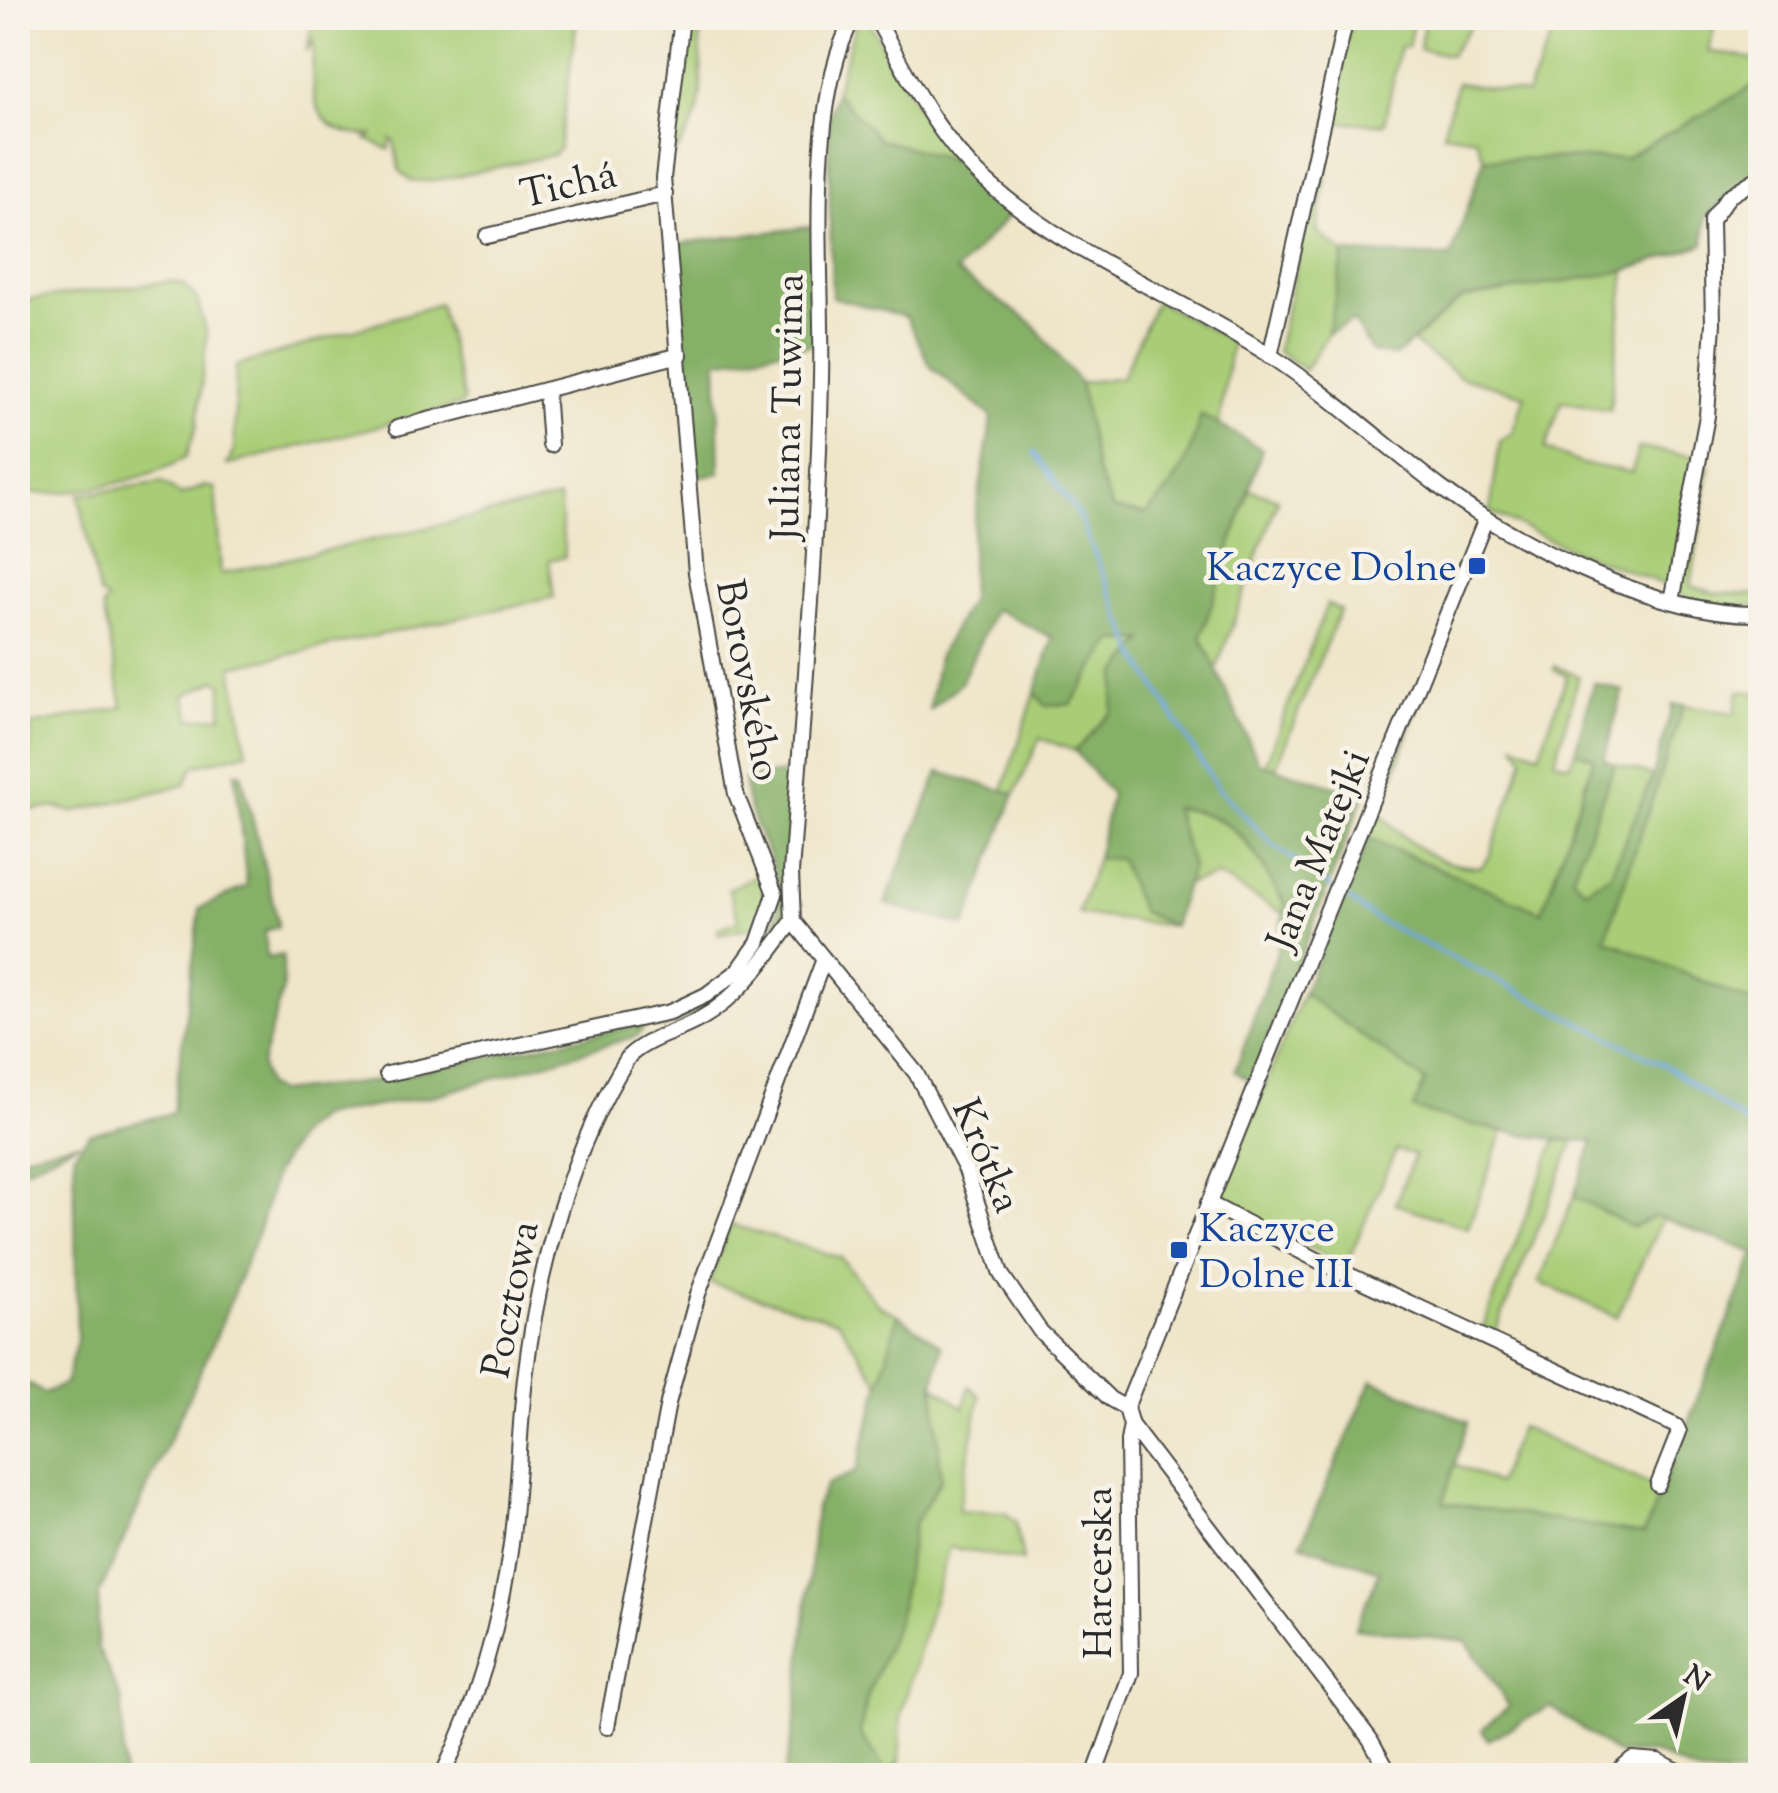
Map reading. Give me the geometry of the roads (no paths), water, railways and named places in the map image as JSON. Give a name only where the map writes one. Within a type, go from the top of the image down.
[{"type":"street","name":"Borovského","points":[[386,1074],[670,1012],[706,995],[738,971],[771,914],[775,894],[736,794],[696,573],[665,194],[682,18]]},
{"type":"street","name":"Juliana Tuwima","points":[[793,921],[791,873],[814,560],[822,378],[821,125],[853,18]]},
{"type":"street","points":[[876,18],[943,132],[984,180],[1059,234],[1270,356],[1486,518],[1561,556],[1672,601],[1705,609],[1760,614]]},
{"type":"street","points":[[1270,356],[1346,18]]},
{"type":"street","points":[[1672,601],[1707,416],[1713,323],[1711,220],[1729,196],[1760,177]]},
{"type":"street","name":"Tichá","points":[[487,236],[665,194]]},
{"type":"street","points":[[397,428],[680,355]]},
{"type":"street","points":[[546,390],[550,445]]},
{"type":"street","name":"Jana Matejki","points":[[1126,1408],[1486,518]]},
{"type":"street","name":"Krótka","points":[[793,921],[916,1073],[966,1170],[1001,1274],[1020,1302],[1040,1331],[1074,1366],[1126,1408]]},
{"type":"street","name":"Pocztowa","points":[[442,1776],[470,1706],[494,1628],[511,1546],[526,1375],[560,1207],[629,1056],[642,1044],[719,1007],[763,963],[793,921]]},
{"type":"street","points":[[607,1727],[668,1403],[698,1294],[824,960]]},
{"type":"street","points":[[1208,1203],[1323,1263],[1676,1426],[1679,1432],[1658,1484]]},
{"type":"street","points":[[1126,1408],[1132,1425],[1370,1739],[1390,1776]]},
{"type":"street","name":"Harcerska","points":[[1094,1776],[1131,1673],[1128,1441],[1132,1425]]},
{"type":"street","points":[[1612,1776],[1632,1759],[1658,1761],[1689,1776]]},
{"type":"waterway","points":[[1034,452],[1079,516],[1137,656],[1216,786],[1272,844],[1331,887]]},
{"type":"waterway","points":[[1339,892],[1374,918],[1668,1067],[1760,1133]]},
{"type":"place","name":"Kaczyce Dolne","points":[[1477,566]]},
{"type":"place","name":"Kaczyce Dolne III","points":[[1179,1250]]}]
